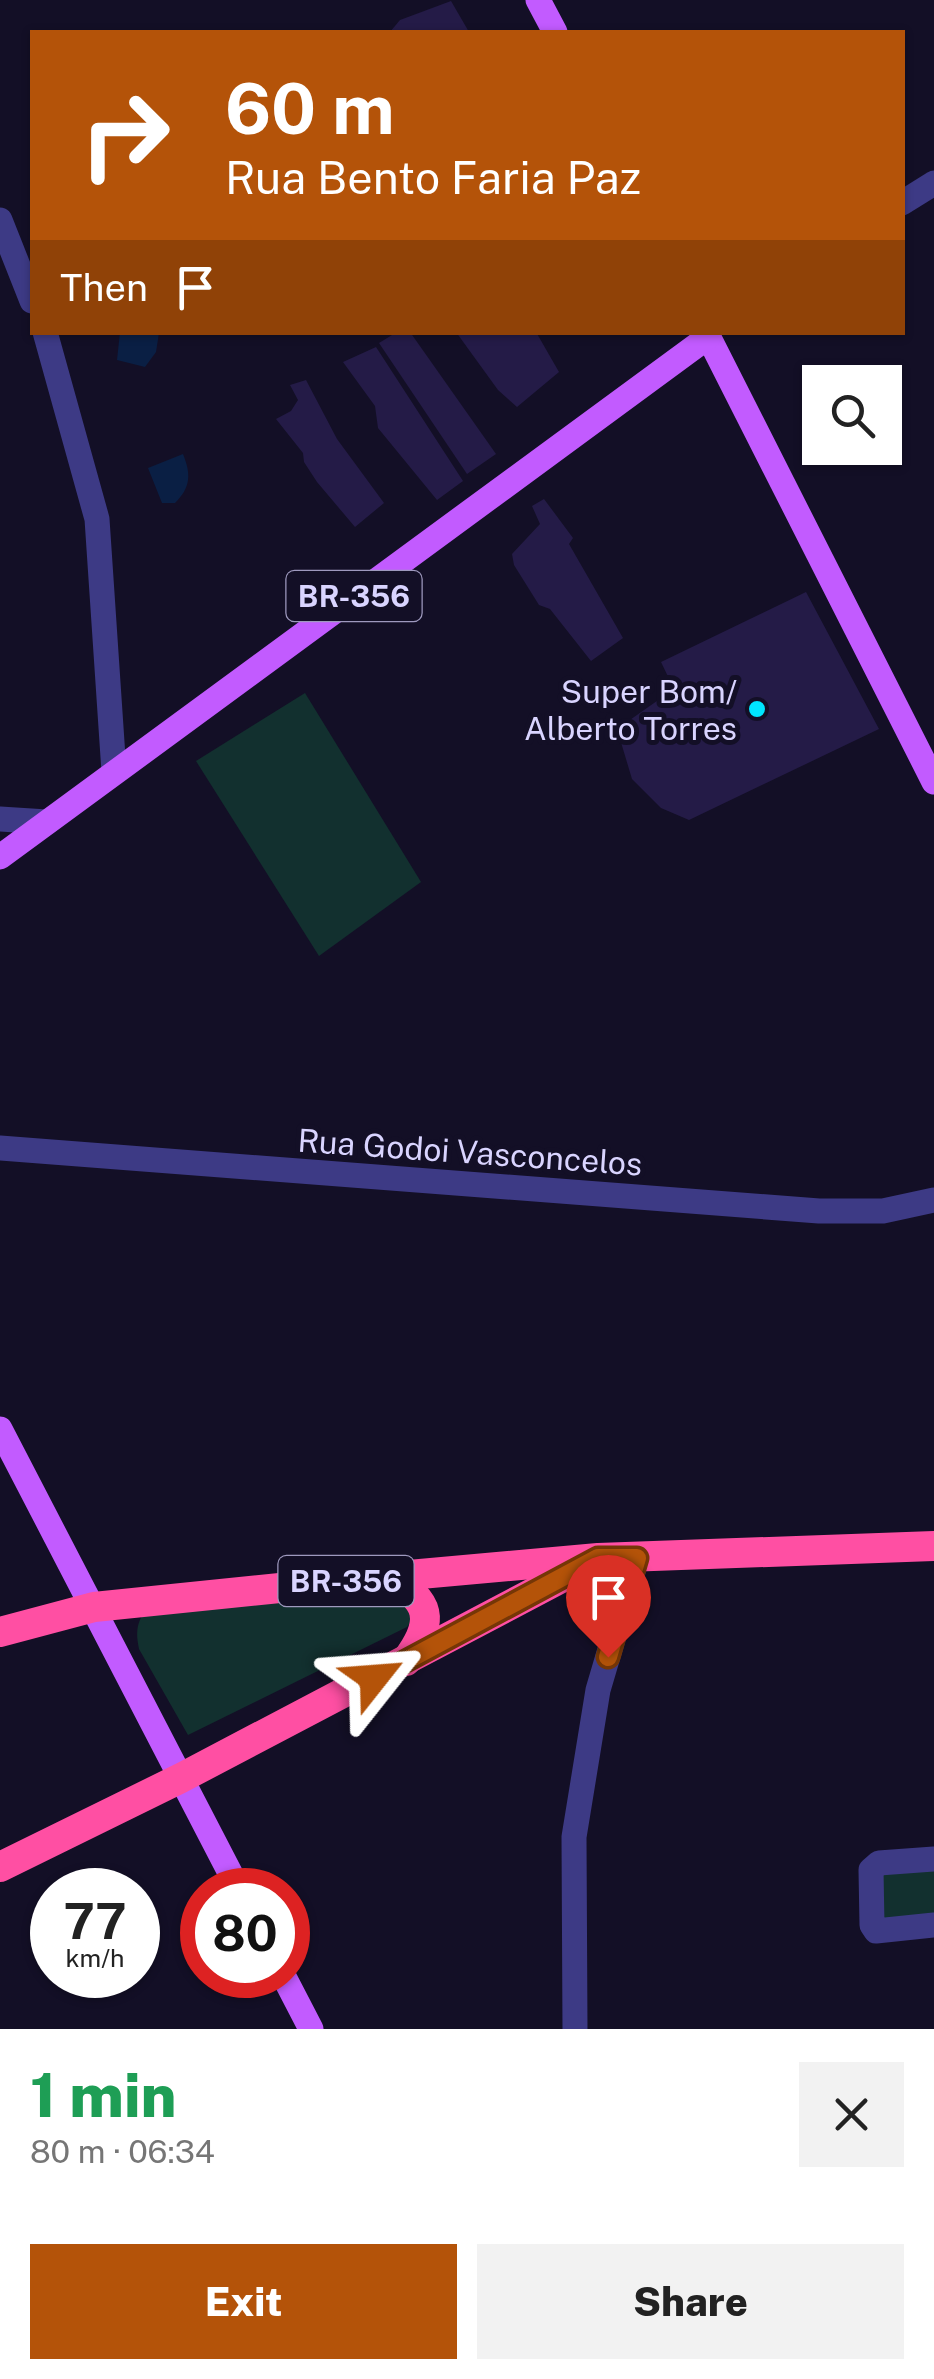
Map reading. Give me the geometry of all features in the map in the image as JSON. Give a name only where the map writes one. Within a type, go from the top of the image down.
[{"type":"highway","points":[[0,1866],[181,1778],[598,1558],[934,1546]]},
{"type":"highway","name":"BR-356","points":[[0,1632],[94,1607],[598,1558]]},
{"type":"highway","points":[[387,1576],[406,1586],[425,1608],[426,1622],[417,1646],[406,1660]]},
{"type":"main road","points":[[538,0],[553,30]]},
{"type":"main road","name":"BR-356","points":[[0,857],[708,335]]},
{"type":"main road","points":[[710,335],[934,782]]},
{"type":"main road","points":[[0,1429],[228,1868]]},
{"type":"main road","points":[[295,1998],[311,2029]]},
{"type":"street","points":[[905,201],[934,183]]},
{"type":"street","points":[[0,220],[30,296]]},
{"type":"street","points":[[46,335],[97,519],[114,772]]},
{"type":"street","points":[[0,820],[47,822]]},
{"type":"street","name":"Rua Godoi Vasconcelos","points":[[0,1148],[819,1211],[884,1211],[934,1200]]},
{"type":"street","points":[[574,2029],[574,1837],[598,1690],[637,1558]]},
{"type":"street","points":[[934,1858],[878,1863],[871,1870],[872,1924],[876,1932],[934,1924]]},
{"type":"green space","points":[[305,693],[421,882],[319,956],[196,761]]},
{"type":"green space","points":[[407,1598],[417,1613],[407,1627],[188,1735],[139,1649],[137,1631],[150,1605]]},
{"type":"green space","points":[[934,1865],[934,1916],[878,1924],[877,1866]]},
{"type":"water","points":[[120,335],[159,335],[156,352],[145,367],[117,360]]},
{"type":"water","points":[[183,454],[187,486],[175,503],[162,503],[148,468]]},
{"type":"building","points":[[451,1],[468,30],[392,30],[400,20]]},
{"type":"building","points":[[392,335],[412,335],[496,454],[467,474],[379,343]]},
{"type":"building","points":[[458,335],[538,335],[559,372],[517,407],[498,390]]},
{"type":"building","points":[[376,347],[463,481],[437,500],[378,428],[375,406],[343,362]]},
{"type":"building","points":[[306,380],[337,439],[384,503],[355,527],[317,482],[304,462],[303,453],[276,419],[291,411],[298,400],[290,385]]},
{"type":"building","points":[[544,499],[573,538],[569,544],[623,638],[591,661],[550,609],[539,605],[514,565],[512,554],[540,524],[532,506]]},
{"type":"building","name":"Super Bom/ Alberto Torres","points":[[806,592],[879,729],[689,820],[661,808],[632,779],[617,729],[674,689],[661,662]]},
{"type":"place","name":"Super Bom/ Alberto Torres","points":[[757,709]]},
{"type":"route","points":[[374,1678],[598,1558],[637,1558],[608,1657]]}]
